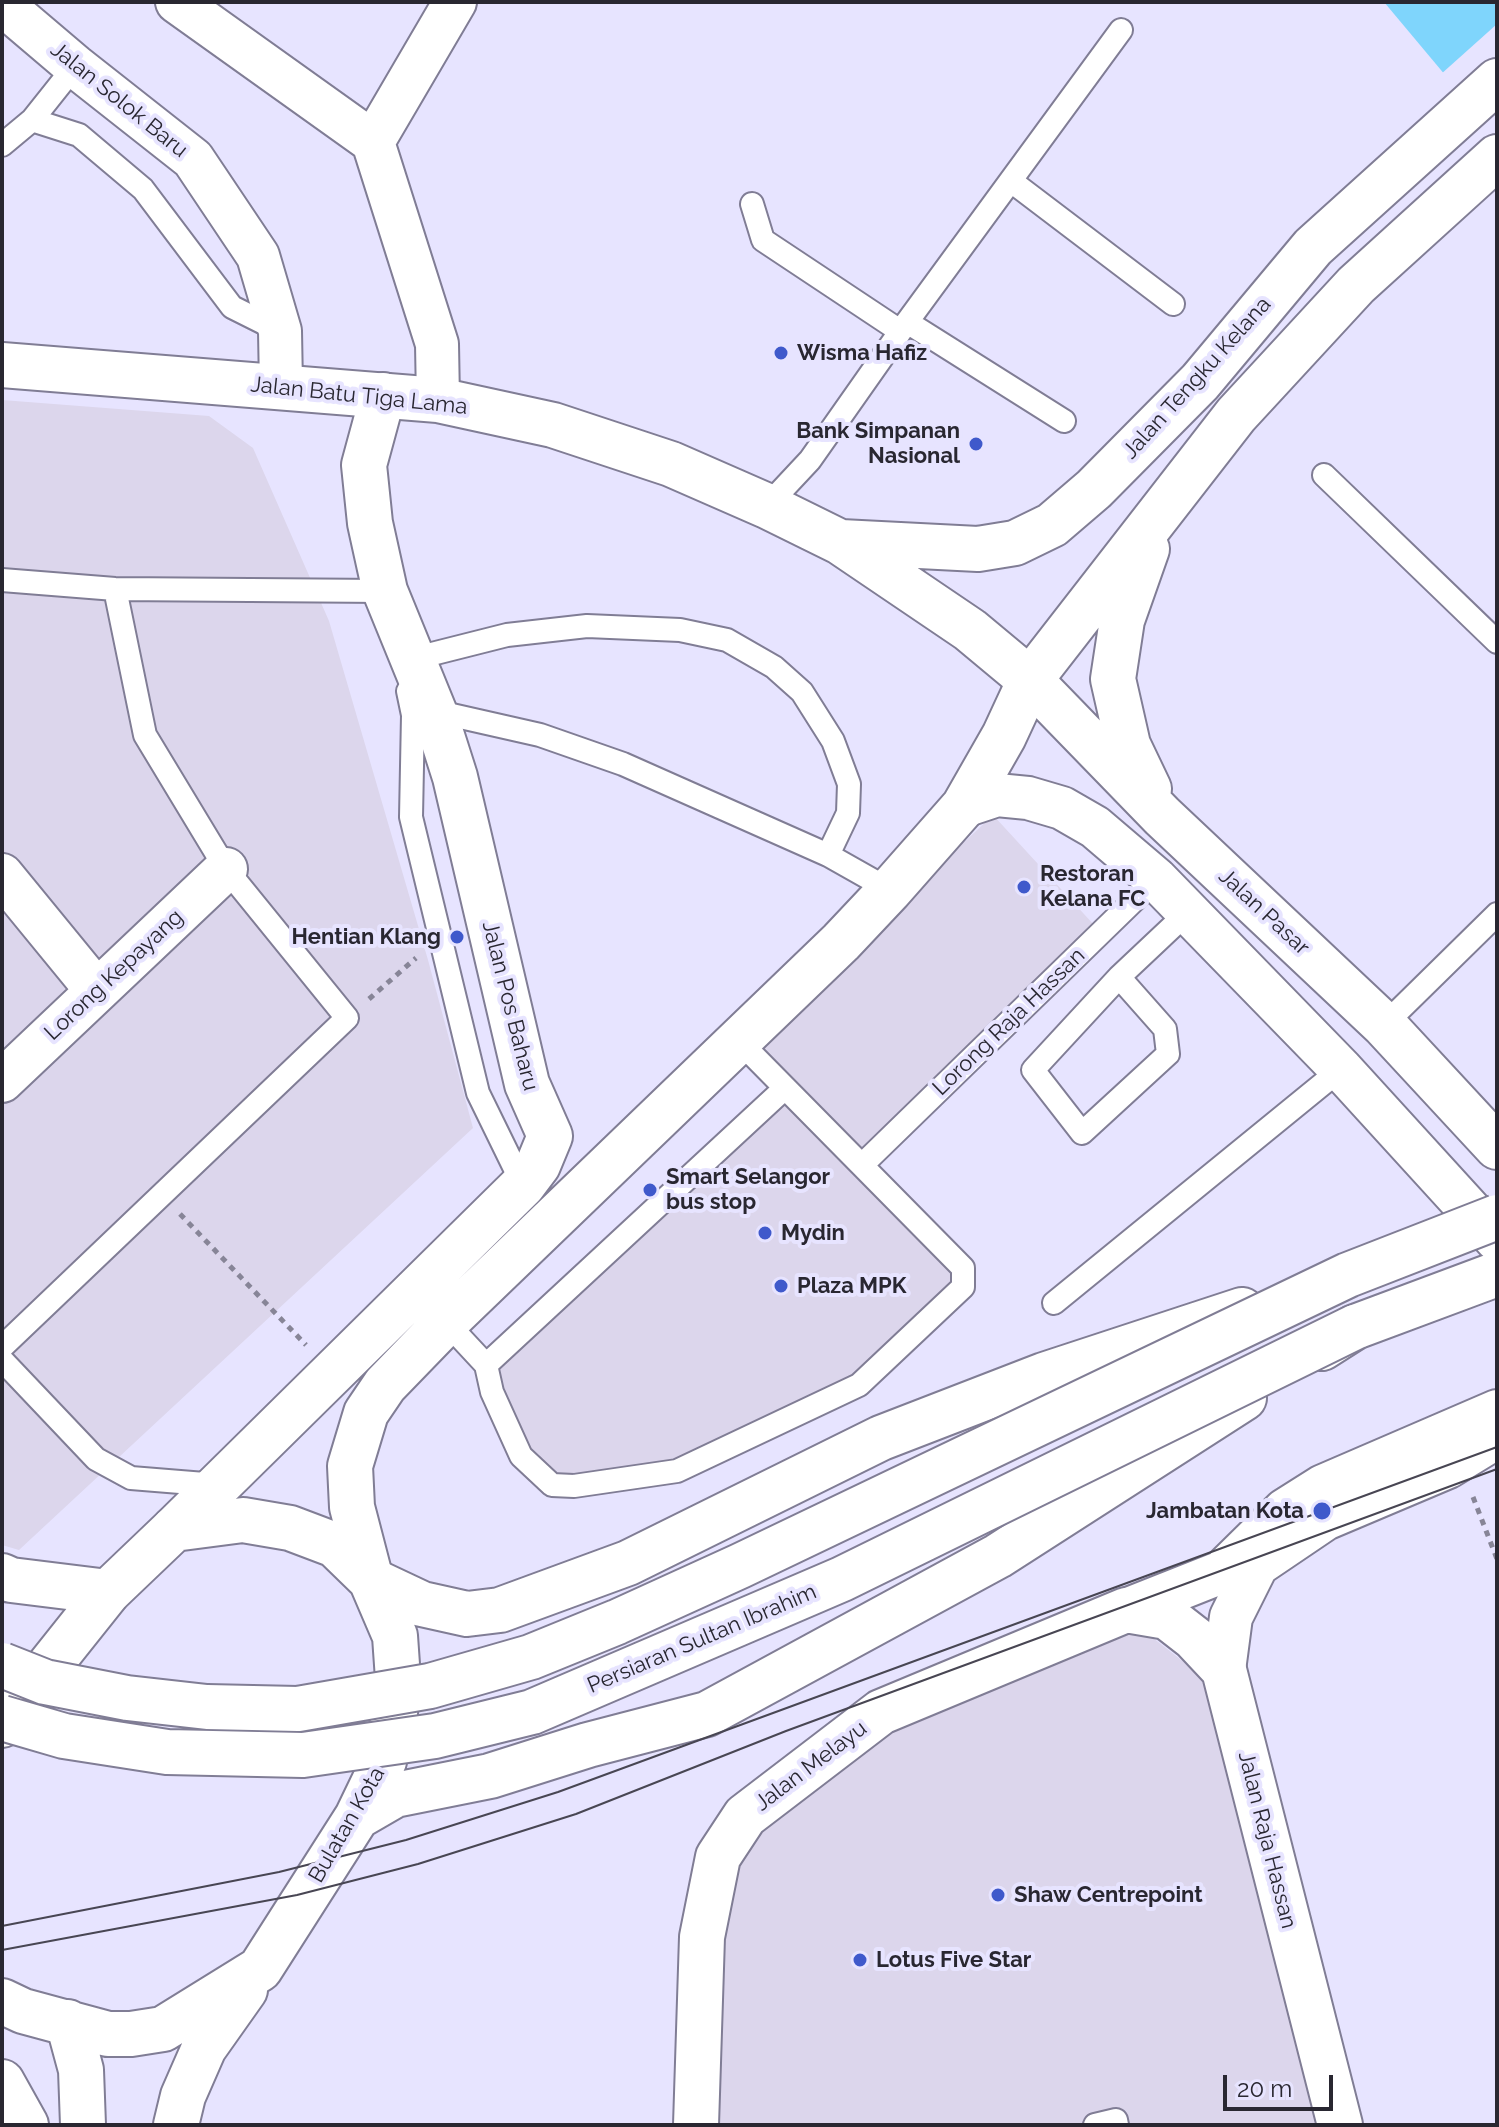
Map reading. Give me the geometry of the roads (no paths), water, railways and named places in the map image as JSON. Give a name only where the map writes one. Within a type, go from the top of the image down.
[{"type":"main road","name":"Jalan Tengku Kelana","points":[[840,542],[978,549],[1015,543],[1052,525],[1094,489],[1200,382],[1313,247],[1497,81]]},
{"type":"main road","points":[[1497,157],[1356,285],[1236,415],[1030,680],[1004,736],[964,806],[890,890],[841,942],[446,1322],[385,1385],[366,1413],[350,1466],[352,1507],[371,1580],[422,1604],[467,1614],[500,1610],[628,1563],[881,1438],[1044,1375],[1348,1275],[1497,1217]]},
{"type":"main road","name":"Jalan Batu Tiga Lama","points":[[2,365],[438,400],[553,425],[671,464],[840,542],[970,630],[1030,680]]},
{"type":"main road","name":"Jalan Pos Baharu","points":[[383,395],[364,465],[370,523],[385,591],[434,711],[455,777],[527,1084],[550,1136]]},
{"type":"main road","points":[[1162,816],[1128,745],[1113,679],[1122,620],[1146,549],[1175,493]]},
{"type":"main road","name":"Jalan Pasar","points":[[1030,680],[1162,816],[1384,1025],[1497,1147]]},
{"type":"main road","points":[[2,1725],[108,1592],[523,1185],[538,1165],[550,1136],[584,1153],[626,1152]]},
{"type":"main road","points":[[357,1817],[395,1795],[490,1776],[588,1745],[707,1714],[998,1556],[1355,1327],[1497,1274]]},
{"type":"main road","points":[[2,1665],[45,1682],[127,1698],[207,1707],[298,1709],[430,1686],[531,1657],[617,1622],[1348,1275]]},
{"type":"main road","name":"Persiaran Sultan Ibrahim","points":[[2,1718],[64,1736],[167,1752],[303,1755],[435,1736],[532,1712],[842,1579],[1355,1327]]},
{"type":"main road","name":"Bulatan Kota","points":[[2,2001],[23,2011],[108,2034],[131,2034],[163,2029],[260,1969],[357,1817],[384,1761],[395,1713],[398,1679],[395,1636],[371,1580],[335,1545],[290,1528],[243,1520],[174,1529]]},
{"type":"main road","points":[[2,1576],[11,1580],[108,1592]]},
{"type":"main road","name":"Jalan Raja Hassan","points":[[1126,1610],[1167,1617],[1194,1638],[1224,1670],[1340,2125]]},
{"type":"main road","name":"Jalan Melayu","points":[[696,2125],[702,1937],[718,1857],[745,1816],[881,1712],[1126,1610]]},
{"type":"main road","points":[[176,2125],[183,2096],[204,2048],[260,1969]]},
{"type":"main road","points":[[68,2022],[81,2070],[83,2125]]},
{"type":"main road","points":[[2,2082],[26,2125]]},
{"type":"street","points":[[177,2],[373,142],[437,344],[438,400]]},
{"type":"street","points":[[373,142],[455,2]]},
{"type":"street","name":"Jalan Solok Baru","points":[[2,4],[193,159],[258,256],[280,331],[281,386]]},
{"type":"street","points":[[964,806],[997,795],[1028,798],[1062,808],[1095,827],[1156,879],[1341,1069],[1497,1240]]},
{"type":"street","name":"Lorong Kepayang","points":[[3,1079],[226,869]]},
{"type":"street","points":[[2,875],[97,991]]},
{"type":"street","points":[[1126,1610],[1222,1572],[1285,1510],[1323,1486],[1497,1411]]},
{"type":"street","points":[[1224,1670],[1231,1617],[1257,1565],[1325,1519],[1459,1460],[1497,1437]]},
{"type":"lane","points":[[767,506],[810,460],[1121,30]]},
{"type":"lane","points":[[2,145],[32,120],[75,66]]},
{"type":"lane","points":[[32,120],[79,135],[143,189],[232,307],[280,331]]},
{"type":"lane","points":[[1011,181],[1173,304]]},
{"type":"lane","points":[[752,204],[763,240],[1064,421]]},
{"type":"lane","points":[[1324,475],[1497,642]]},
{"type":"lane","points":[[2,580],[115,589],[385,591],[413,715],[411,817],[478,1093],[523,1185]]},
{"type":"lane","points":[[2,1347],[347,1018],[226,869],[145,735],[115,589]]},
{"type":"lane","points":[[412,659],[507,635],[587,626],[680,630],[727,640],[774,667],[802,692],[833,741],[849,784],[848,813],[828,855]]},
{"type":"lane","points":[[434,711],[540,735],[623,764],[828,855],[890,890]]},
{"type":"lane","name":"Lorong Raja Hassan","points":[[862,1165],[1156,879]]},
{"type":"lane","points":[[1119,977],[1165,1029],[1168,1054],[1082,1133],[1033,1070],[1119,977],[1188,912]]},
{"type":"lane","points":[[1384,1025],[1497,914]]},
{"type":"lane","points":[[446,1322],[486,1365],[492,1392],[521,1456],[552,1485],[574,1486],[677,1471],[859,1385],[963,1287],[963,1268],[738,1040]]},
{"type":"lane","points":[[1054,1303],[1341,1069]]},
{"type":"lane","points":[[486,1365],[785,1088]]},
{"type":"lane","points":[[2,1360],[96,1459],[131,1478],[220,1485]]},
{"type":"lane","points":[[1095,2125],[1116,2120],[1117,2125]]},
{"type":"water","points":[[1384,2],[1497,2],[1497,137]]},
{"type":"tram line","points":[[2,1926],[279,1872],[406,1840],[558,1792],[1497,1447]]},
{"type":"tram line","points":[[2,1950],[297,1895],[418,1864],[576,1814],[786,1731],[1497,1469]]},
{"type":"place","name":"Wisma Hafiz","points":[[781,353]]},
{"type":"place","name":"Bank Simpanan Nasional","points":[[976,444]]},
{"type":"place","name":"Restoran Kelana FC","points":[[1024,887]]},
{"type":"place","name":"Hentian Klang","points":[[457,937]]},
{"type":"place","name":"Smart Selangor bus stop","points":[[650,1190]]},
{"type":"place","name":"Mydin","points":[[765,1233]]},
{"type":"place","name":"Plaza MPK","points":[[781,1286]]},
{"type":"place","name":"Jambatan Kota","points":[[1322,1511]]},
{"type":"place","name":"Shaw Centrepoint","points":[[998,1895]]},
{"type":"place","name":"Lotus Five Star","points":[[860,1960]]}]
